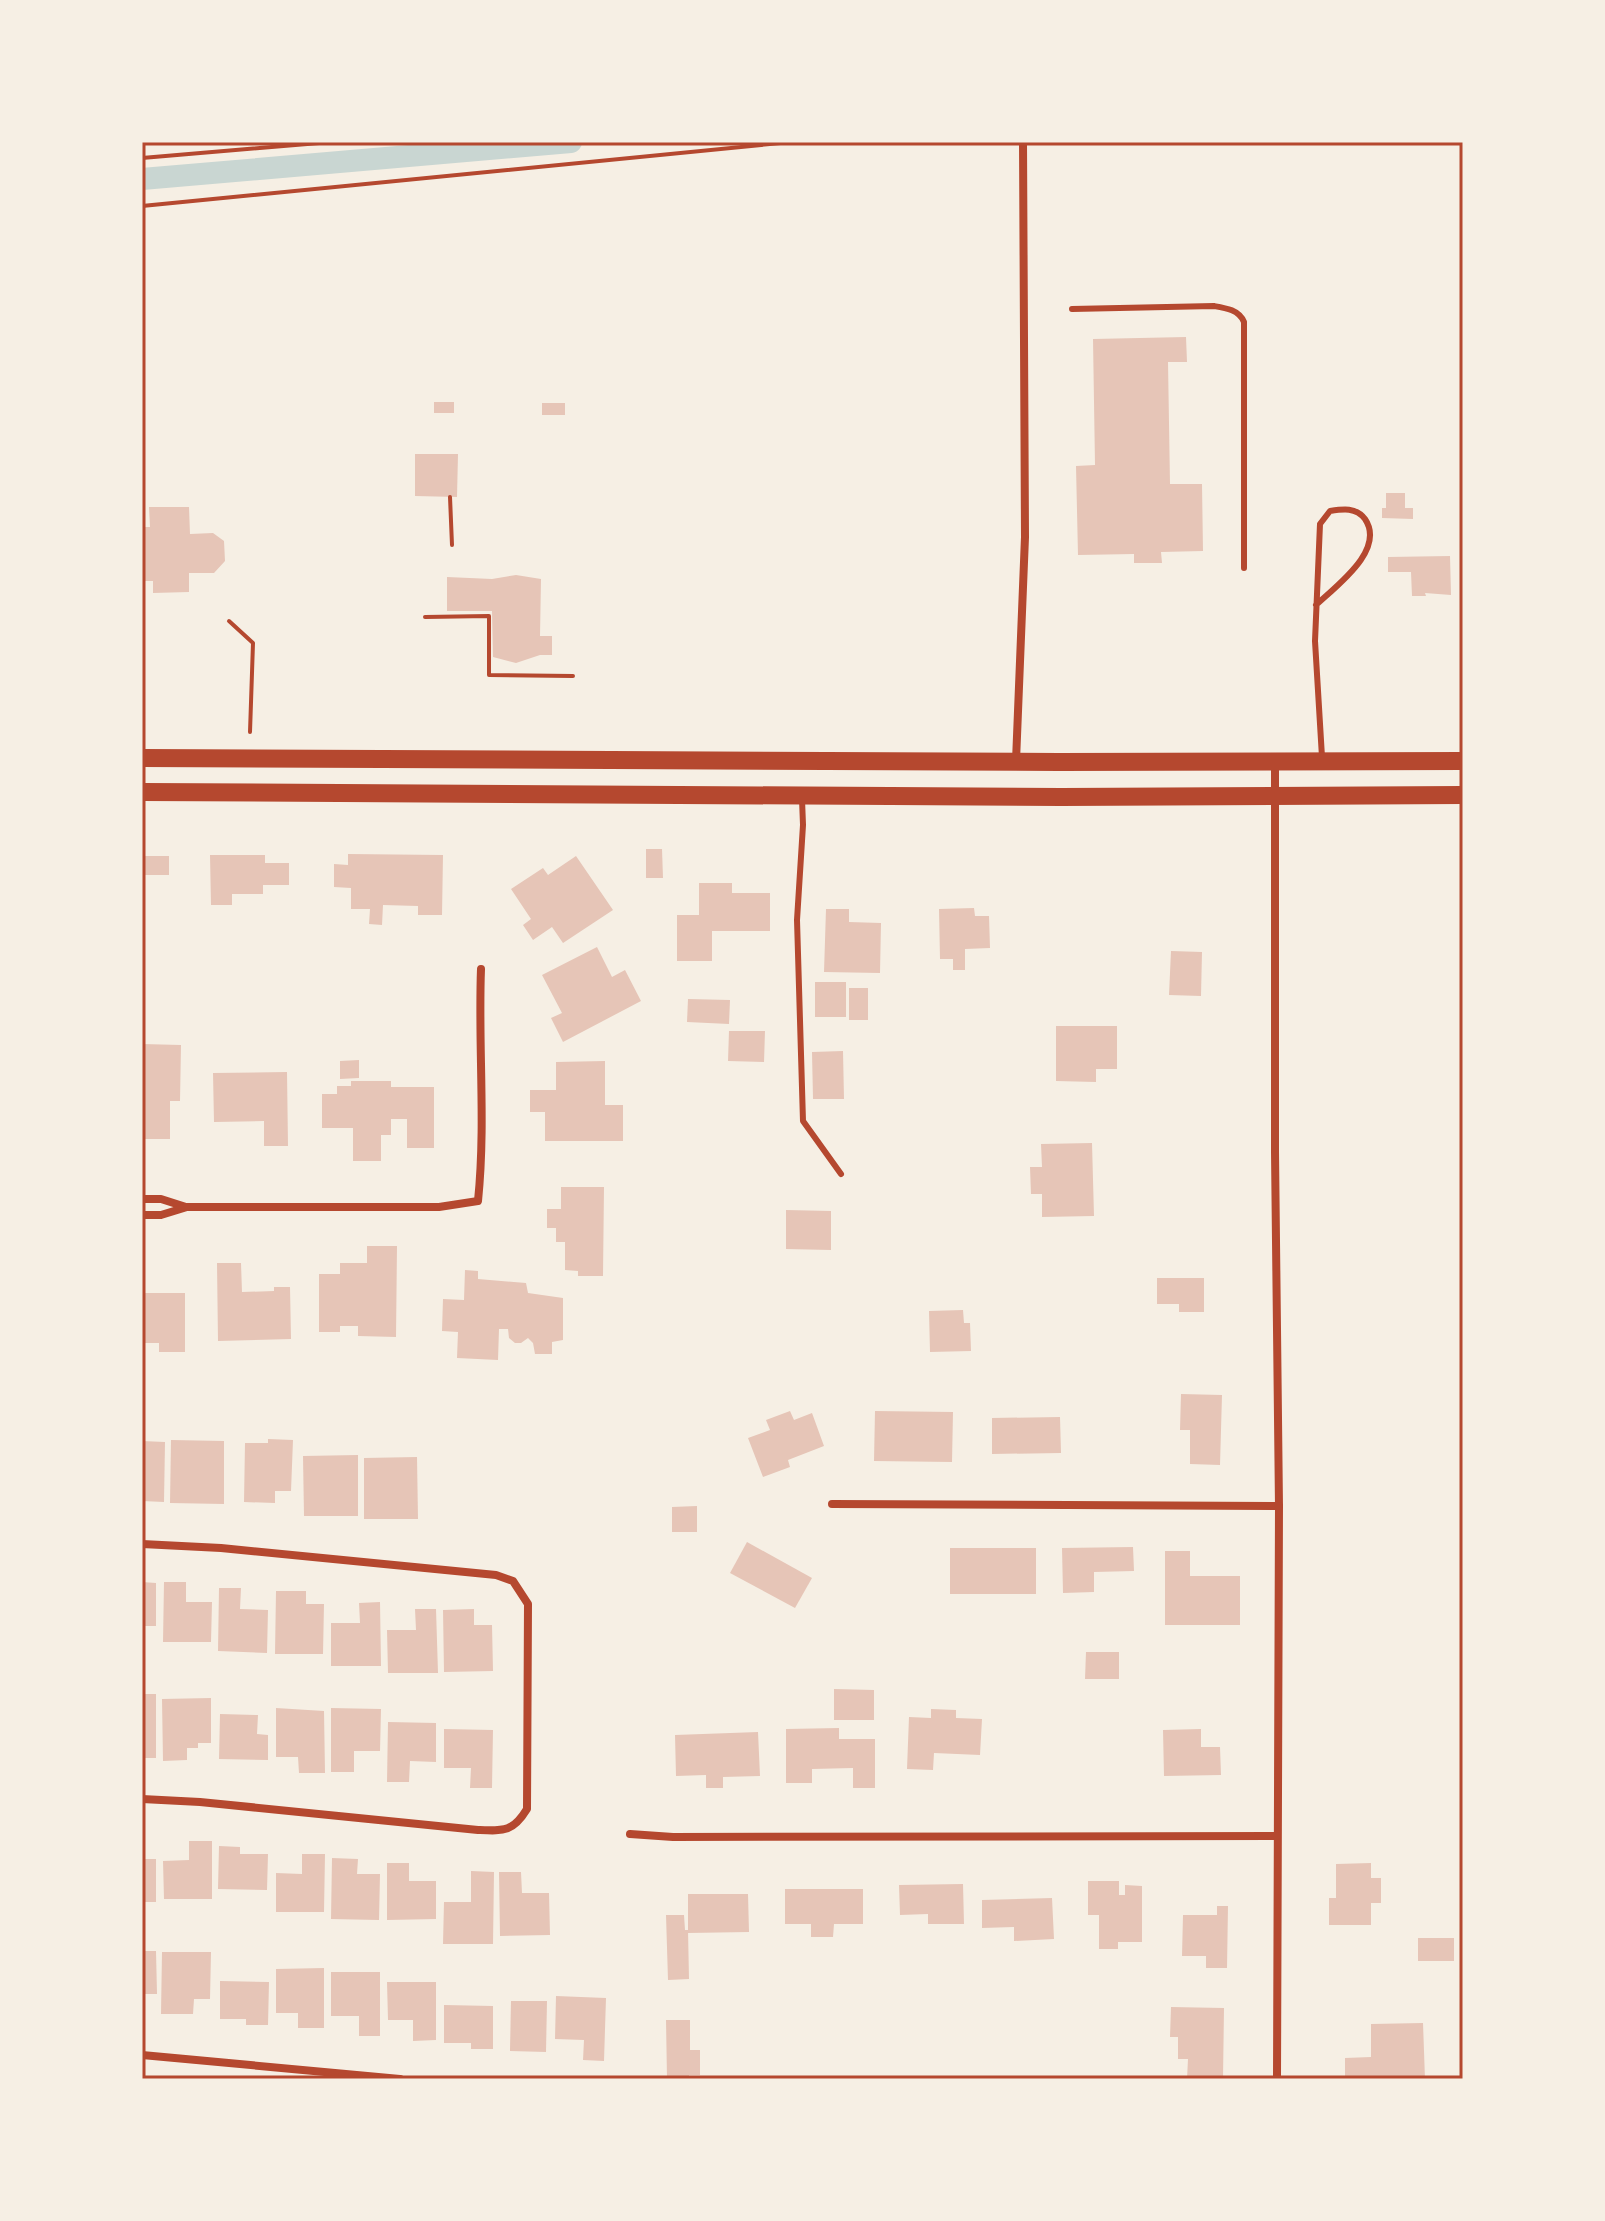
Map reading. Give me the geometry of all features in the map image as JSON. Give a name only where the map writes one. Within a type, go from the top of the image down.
[{"type":"main road","points":[[142,758],[1463,761]]},
{"type":"main road","points":[[575,759],[575,794]]},
{"type":"main road","points":[[1015,796],[1016,762]]},
{"type":"main road","points":[[142,792],[1463,795]]},
{"type":"street","points":[[1016,762],[1025,537],[1023,142]]},
{"type":"street","points":[[1275,761],[1279,1506],[1277,2079]]},
{"type":"street","points":[[142,1199],[161,1199],[187,1207],[439,1207],[478,1201],[482,1168],[481,969]]},
{"type":"street","points":[[142,1215],[161,1215],[187,1207]]},
{"type":"street","points":[[832,1504],[1279,1506]]},
{"type":"street","points":[[142,1544],[221,1548],[496,1575],[513,1581],[528,1604],[527,1809],[518,1824],[503,1831],[478,1830],[142,1799]]},
{"type":"street","points":[[630,1834],[673,1837],[1277,1836]]},
{"type":"street","points":[[142,2055],[400,2079]]},
{"type":"lane","points":[[1072,309],[1214,306],[1242,316],[1244,568]]},
{"type":"lane","points":[[1316,605],[1359,564],[1369,543],[1369,525],[1360,513],[1347,509],[1330,511],[1320,524],[1316,605],[1315,641],[1322,761]]},
{"type":"lane","points":[[802,795],[797,920],[803,1121],[841,1174]]},
{"type":"path","points":[[142,158],[331,142]]},
{"type":"path","points":[[142,206],[791,142]]},
{"type":"path","points":[[450,497],[452,545]]},
{"type":"path","points":[[425,617],[489,616],[489,675],[573,676]]},
{"type":"path","points":[[229,621],[253,643],[250,732]]},
{"type":"building","points":[[1186,337],[1187,362],[1168,362],[1170,484],[1202,484],[1203,551],[1161,552],[1162,563],[1134,563],[1134,554],[1078,555],[1076,466],[1095,465],[1093,339]]},
{"type":"building","points":[[434,402],[454,402],[454,413],[434,413]]},
{"type":"building","points":[[542,403],[565,403],[565,415],[542,415]]},
{"type":"building","points":[[415,454],[458,454],[457,497],[415,496]]},
{"type":"building","points":[[1386,493],[1405,493],[1405,508],[1413,508],[1413,519],[1382,518]]},
{"type":"building","points":[[149,507],[189,507],[190,534],[213,533],[224,541],[225,561],[214,573],[189,573],[189,592],[153,593],[153,581],[142,581],[142,527],[150,527]]},
{"type":"building","points":[[1450,556],[1451,595],[1425,593],[1426,596],[1412,596],[1411,572],[1388,572],[1388,557]]},
{"type":"building","points":[[516,575],[541,579],[540,636],[552,636],[552,655],[540,655],[516,663],[493,657],[492,611],[447,611],[447,577],[492,579]]},
{"type":"building","points":[[646,849],[662,849],[663,878],[646,878]]},
{"type":"building","points":[[348,854],[443,855],[442,915],[418,915],[418,906],[383,905],[382,925],[369,924],[370,909],[351,909],[351,888],[334,887],[334,864],[348,865]]},
{"type":"building","points":[[210,855],[265,855],[265,863],[289,863],[289,885],[263,885],[263,894],[232,894],[232,905],[211,905]]},
{"type":"building","points":[[142,856],[169,856],[169,875],[142,875]]},
{"type":"building","points":[[576,856],[613,910],[563,943],[552,927],[533,940],[523,925],[531,919],[511,889],[543,868],[548,875]]},
{"type":"building","points":[[699,883],[732,883],[732,893],[770,893],[770,931],[712,931],[712,961],[677,961],[677,915],[699,915]]},
{"type":"building","points":[[974,908],[975,916],[989,916],[990,948],[965,949],[965,970],[953,970],[953,959],[940,959],[939,909]]},
{"type":"building","points":[[826,909],[849,909],[849,922],[881,923],[880,973],[824,972]]},
{"type":"building","points":[[597,947],[612,977],[625,970],[641,1001],[563,1042],[551,1018],[562,1013],[542,975]]},
{"type":"building","points":[[1171,951],[1202,952],[1201,996],[1169,995]]},
{"type":"building","points":[[815,982],[846,982],[846,1017],[815,1017]]},
{"type":"building","points":[[849,988],[868,988],[868,1020],[849,1020]]},
{"type":"building","points":[[688,999],[730,1000],[729,1024],[687,1022]]},
{"type":"building","points":[[1056,1026],[1117,1026],[1117,1069],[1096,1069],[1096,1082],[1056,1081]]},
{"type":"building","points":[[729,1031],[765,1031],[764,1062],[728,1061]]},
{"type":"building","points":[[142,1044],[181,1045],[180,1101],[170,1101],[170,1139],[145,1139]]},
{"type":"building","points":[[843,1051],[844,1099],[813,1099],[812,1052]]},
{"type":"building","points":[[359,1060],[359,1078],[340,1079],[340,1061]]},
{"type":"building","points":[[605,1061],[605,1105],[623,1105],[623,1141],[545,1141],[545,1112],[530,1112],[530,1090],[556,1090],[556,1062]]},
{"type":"building","points":[[287,1072],[288,1146],[264,1146],[264,1121],[214,1122],[213,1073]]},
{"type":"building","points":[[351,1081],[391,1081],[391,1087],[434,1087],[434,1148],[407,1148],[407,1119],[391,1119],[391,1135],[381,1135],[381,1161],[353,1161],[353,1128],[322,1128],[322,1094],[337,1094],[337,1086],[351,1086]]},
{"type":"building","points":[[1092,1143],[1094,1216],[1042,1217],[1042,1194],[1031,1194],[1030,1167],[1042,1167],[1041,1144]]},
{"type":"building","points":[[561,1187],[604,1187],[603,1276],[578,1276],[578,1271],[565,1270],[565,1242],[556,1242],[556,1228],[547,1228],[547,1209],[561,1209]]},
{"type":"building","points":[[786,1210],[831,1211],[831,1250],[786,1249]]},
{"type":"building","points":[[367,1246],[397,1246],[396,1337],[358,1336],[358,1326],[340,1326],[340,1332],[319,1332],[319,1274],[340,1274],[340,1263],[367,1263]]},
{"type":"building","points":[[217,1263],[241,1263],[242,1292],[290,1287],[291,1339],[218,1341]]},
{"type":"building","points":[[465,1270],[478,1271],[478,1279],[526,1283],[528,1293],[563,1298],[563,1340],[552,1342],[552,1354],[535,1354],[533,1343],[528,1338],[515,1343],[509,1338],[508,1329],[499,1329],[498,1360],[457,1358],[458,1332],[442,1331],[443,1299],[464,1300]]},
{"type":"building","points":[[1157,1278],[1204,1278],[1204,1312],[1179,1312],[1179,1304],[1157,1304]]},
{"type":"building","points":[[142,1293],[185,1293],[185,1352],[159,1352],[159,1343],[142,1343]]},
{"type":"building","points":[[963,1310],[964,1323],[970,1323],[971,1351],[930,1352],[929,1311]]},
{"type":"building","points":[[1181,1394],[1222,1395],[1220,1465],[1190,1464],[1190,1430],[1180,1430]]},
{"type":"building","points":[[790,1411],[794,1420],[812,1413],[824,1446],[788,1460],[790,1467],[763,1477],[748,1438],[770,1430],[766,1420]]},
{"type":"building","points":[[875,1411],[953,1412],[952,1462],[874,1461]]},
{"type":"building","points":[[1060,1417],[1061,1453],[992,1454],[992,1418]]},
{"type":"building","points":[[268,1439],[293,1440],[291,1491],[275,1491],[275,1503],[244,1502],[245,1443],[268,1443]]},
{"type":"building","points":[[171,1440],[224,1441],[224,1504],[170,1503]]},
{"type":"building","points":[[142,1441],[165,1442],[164,1502],[142,1501]]},
{"type":"building","points":[[358,1455],[358,1516],[304,1516],[303,1456]]},
{"type":"building","points":[[417,1457],[418,1519],[364,1519],[364,1458]]},
{"type":"building","points":[[697,1506],[697,1532],[672,1532],[672,1507]]},
{"type":"building","points":[[747,1542],[812,1578],[795,1608],[730,1573]]},
{"type":"building","points":[[1133,1547],[1134,1571],[1094,1572],[1094,1592],[1063,1593],[1062,1548]]},
{"type":"building","points":[[950,1548],[1036,1548],[1036,1594],[950,1594]]},
{"type":"building","points":[[1165,1551],[1190,1551],[1190,1576],[1240,1576],[1240,1625],[1165,1625]]},
{"type":"building","points":[[142,1582],[156,1583],[156,1626],[142,1626]]},
{"type":"building","points":[[164,1582],[186,1582],[186,1602],[212,1602],[211,1642],[163,1642]]},
{"type":"building","points":[[219,1588],[241,1588],[240,1609],[268,1610],[267,1653],[218,1651]]},
{"type":"building","points":[[276,1591],[306,1591],[306,1604],[324,1604],[323,1654],[275,1654]]},
{"type":"building","points":[[380,1602],[381,1666],[331,1666],[331,1623],[360,1623],[359,1603]]},
{"type":"building","points":[[415,1609],[436,1609],[438,1673],[388,1673],[387,1630],[416,1630]]},
{"type":"building","points":[[474,1609],[474,1625],[492,1625],[493,1671],[444,1672],[443,1610]]},
{"type":"building","points":[[1086,1652],[1119,1652],[1119,1679],[1085,1679]]},
{"type":"building","points":[[834,1689],[874,1690],[874,1720],[834,1720]]},
{"type":"building","points":[[142,1694],[156,1694],[156,1758],[142,1758]]},
{"type":"building","points":[[211,1698],[211,1743],[198,1743],[198,1748],[187,1748],[187,1760],[163,1761],[162,1699]]},
{"type":"building","points":[[276,1708],[324,1711],[325,1773],[299,1773],[298,1757],[276,1757]]},
{"type":"building","points":[[331,1708],[381,1709],[380,1751],[354,1751],[354,1772],[331,1772]]},
{"type":"building","points":[[931,1709],[956,1710],[956,1718],[982,1719],[980,1755],[934,1753],[933,1770],[907,1769],[909,1717],[931,1718]]},
{"type":"building","points":[[220,1714],[258,1715],[257,1734],[268,1735],[268,1760],[219,1759]]},
{"type":"building","points":[[388,1722],[436,1723],[436,1762],[410,1761],[409,1782],[387,1782]]},
{"type":"building","points":[[839,1728],[839,1739],[875,1739],[875,1788],[853,1788],[853,1768],[812,1769],[812,1783],[786,1783],[786,1729]]},
{"type":"building","points":[[444,1729],[493,1730],[492,1788],[470,1788],[471,1768],[444,1768]]},
{"type":"building","points":[[1201,1729],[1201,1747],[1220,1747],[1221,1775],[1164,1776],[1163,1730]]},
{"type":"building","points":[[758,1732],[760,1776],[723,1777],[723,1788],[706,1788],[706,1775],[676,1776],[675,1735]]},
{"type":"building","points":[[189,1841],[212,1841],[212,1899],[164,1899],[163,1861],[189,1860]]},
{"type":"building","points":[[219,1846],[240,1847],[240,1854],[268,1854],[267,1890],[218,1889]]},
{"type":"building","points":[[302,1854],[325,1854],[324,1912],[276,1912],[276,1873],[302,1874]]},
{"type":"building","points":[[332,1858],[358,1859],[357,1874],[380,1874],[379,1920],[331,1919]]},
{"type":"building","points":[[142,1859],[156,1859],[156,1902],[142,1902]]},
{"type":"building","points":[[387,1863],[409,1863],[409,1881],[436,1881],[436,1919],[387,1920]]},
{"type":"building","points":[[1371,1863],[1371,1878],[1381,1878],[1381,1903],[1371,1903],[1371,1925],[1329,1925],[1329,1898],[1336,1898],[1336,1864]]},
{"type":"building","points":[[471,1871],[494,1872],[493,1944],[443,1944],[444,1902],[471,1902]]},
{"type":"building","points":[[499,1872],[521,1872],[522,1893],[549,1893],[550,1935],[500,1936]]},
{"type":"building","points":[[1088,1881],[1119,1881],[1119,1895],[1125,1895],[1125,1885],[1142,1886],[1142,1942],[1118,1942],[1118,1949],[1099,1949],[1099,1915],[1088,1915]]},
{"type":"building","points":[[963,1884],[964,1924],[928,1924],[928,1914],[900,1915],[899,1885]]},
{"type":"building","points":[[785,1889],[863,1889],[863,1924],[834,1924],[833,1937],[811,1937],[811,1924],[785,1924]]},
{"type":"building","points":[[688,1894],[748,1894],[749,1932],[688,1933]]},
{"type":"building","points":[[1052,1898],[1054,1939],[1014,1941],[1014,1927],[982,1928],[982,1900]]},
{"type":"building","points":[[1217,1906],[1228,1906],[1227,1968],[1206,1968],[1206,1956],[1182,1956],[1183,1915],[1217,1915]]},
{"type":"building","points":[[666,1915],[684,1915],[685,1930],[688,1930],[689,1979],[668,1980]]},
{"type":"building","points":[[1418,1938],[1454,1938],[1454,1961],[1418,1961]]},
{"type":"building","points":[[142,1951],[156,1951],[157,1994],[142,1994]]},
{"type":"building","points":[[162,1952],[211,1952],[210,1999],[194,1999],[193,2014],[161,2014]]},
{"type":"building","points":[[324,1968],[324,2028],[298,2028],[298,2013],[276,2013],[276,1969]]},
{"type":"building","points":[[331,1972],[380,1972],[380,2036],[359,2036],[359,2016],[331,2016]]},
{"type":"building","points":[[220,1981],[269,1982],[268,2025],[246,2025],[246,2019],[220,2019]]},
{"type":"building","points":[[387,1982],[436,1982],[436,2040],[413,2041],[413,2020],[388,2020]]},
{"type":"building","points":[[556,1996],[606,1998],[604,2061],[583,2060],[584,2040],[555,2039]]},
{"type":"building","points":[[511,2001],[547,2001],[546,2052],[510,2051]]},
{"type":"building","points":[[444,2005],[493,2006],[493,2049],[471,2049],[471,2043],[444,2043]]},
{"type":"building","points":[[1171,2007],[1224,2008],[1223,2079],[1187,2079],[1188,2059],[1178,2059],[1178,2037],[1170,2037]]},
{"type":"building","points":[[666,2020],[690,2020],[690,2050],[700,2050],[700,2075],[689,2075],[689,2079],[667,2079]]},
{"type":"building","points":[[1423,2023],[1425,2079],[1345,2079],[1345,2058],[1371,2057],[1371,2024]]},
{"type":"waterway","points":[[142,179],[571,142]]}]
